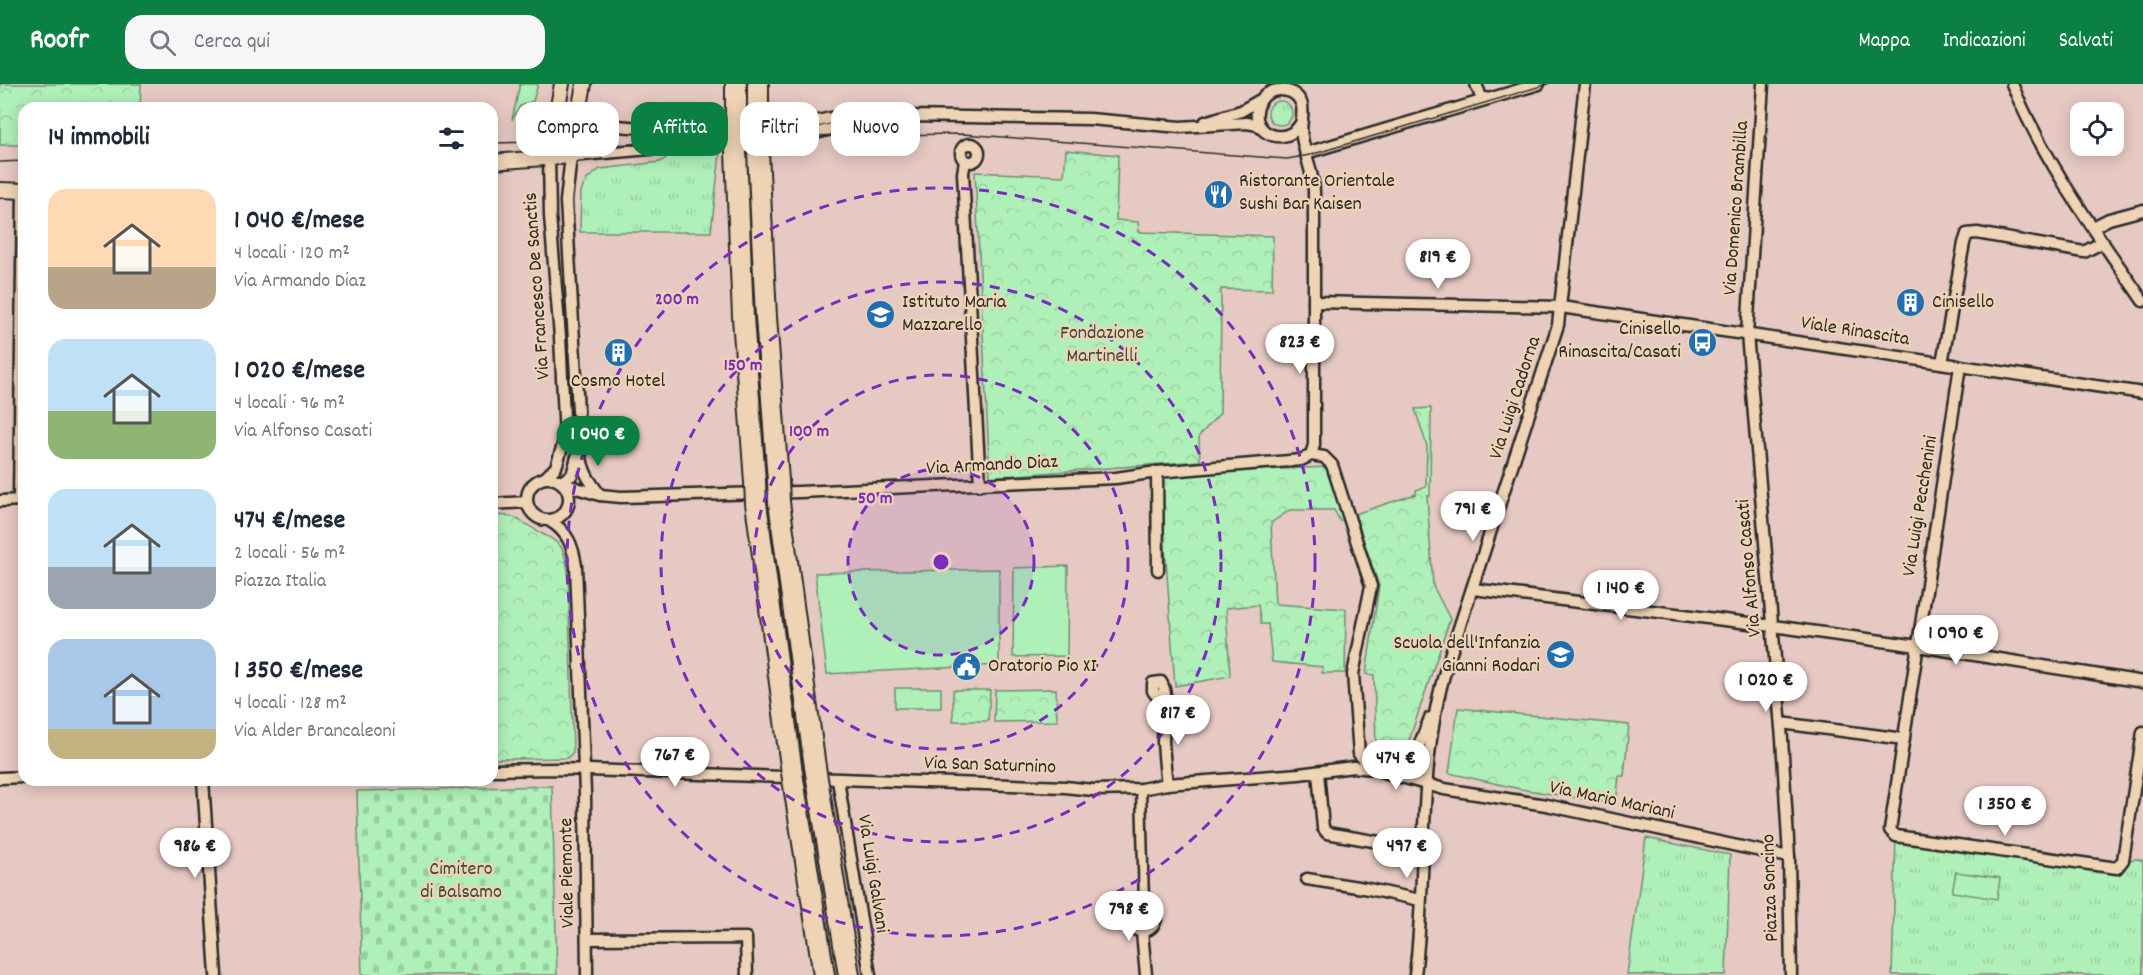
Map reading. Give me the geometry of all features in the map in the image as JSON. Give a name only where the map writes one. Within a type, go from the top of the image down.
[{"type":"highway","points":[[736,84],[736,152],[743,317],[756,503],[791,766],[824,975]]},
{"type":"highway","points":[[758,84],[758,151],[766,317],[779,502],[815,767],[849,975]]},
{"type":"street","points":[[549,157],[562,84]]},
{"type":"street","points":[[580,102],[584,84]]},
{"type":"street","points":[[1261,128],[1257,112],[1264,97],[1274,84]]},
{"type":"street","points":[[1295,84],[1302,104],[1301,135],[1314,185],[1314,445],[1311,455],[1324,457],[1332,465],[1371,586],[1353,674],[1359,754],[1353,767]]},
{"type":"street","points":[[1476,84],[1481,97],[1489,99]]},
{"type":"street","points":[[1306,153],[1539,84]]},
{"type":"street","name":"Via Luigi Cadorna","points":[[1415,975],[1427,784],[1435,707],[1558,325],[1585,84]]},
{"type":"street","name":"Via Domenico Brambilla","points":[[1747,334],[1763,84]]},
{"type":"street","points":[[2012,84],[2049,157],[2143,302]]},
{"type":"street","points":[[1188,126],[1241,111],[1274,91],[1285,90],[1296,96],[1302,104]]},
{"type":"street","points":[[728,139],[786,133],[816,133],[862,121],[911,116],[1090,119],[1188,126],[1247,123],[1255,124],[1272,136],[1284,136],[1297,130],[1302,121]]},
{"type":"street","points":[[498,161],[571,156]]},
{"type":"street","name":"Via Francesco De Sanctis","points":[[562,483],[572,475],[580,446],[566,201],[571,156]]},
{"type":"street","name":"Via Francesco De Sanctis","points":[[545,478],[556,467],[565,438],[550,216],[549,157]]},
{"type":"street","points":[[965,161],[963,173],[980,485]]},
{"type":"street","points":[[0,190],[18,191]]},
{"type":"street","points":[[2092,226],[2143,210]]},
{"type":"street","points":[[1942,363],[1967,234],[1977,233],[2084,252],[2103,242]]},
{"type":"street","name":"Viale Rinascita","points":[[1314,302],[1561,307],[2143,393]]},
{"type":"street","name":"Via Alfonso Casati","points":[[1747,334],[1786,799]]},
{"type":"street","name":"Via Luigi Pecchenini","points":[[1960,366],[1890,830],[1896,836],[2117,868],[2122,860],[2143,732]]},
{"type":"street","points":[[580,446],[582,468],[586,478],[600,495]]},
{"type":"street","name":"Via Armando Diaz","points":[[562,483],[600,495],[621,497],[980,485],[1116,478],[1157,472],[1301,460],[1311,455]]},
{"type":"street","points":[[1157,472],[1158,570]]},
{"type":"street","points":[[545,478],[562,483],[568,493],[569,502],[565,511],[559,518],[550,520],[542,520],[534,516],[526,502],[530,487],[545,478]]},
{"type":"street","points":[[0,501],[18,500]]},
{"type":"street","points":[[498,504],[526,502]]},
{"type":"street","points":[[550,520],[561,528],[571,542],[576,566],[584,771]]},
{"type":"street","points":[[1473,589],[1918,646],[2143,682]]},
{"type":"street","points":[[1165,707],[1163,744],[1167,784]]},
{"type":"street","points":[[1401,777],[1413,761],[1435,707]]},
{"type":"street","points":[[1781,723],[1904,739]]},
{"type":"street","points":[[1359,754],[1372,769]]},
{"type":"street","name":"Via Mario Mariani","points":[[1318,772],[1353,767],[1372,769],[1427,784],[1546,805],[1789,857]]},
{"type":"street","name":"Via San Saturnino","points":[[498,770],[1065,787],[1093,790],[1141,789],[1167,784],[1318,772]]},
{"type":"street","name":"Viale Piemonte","points":[[584,771],[587,975]]},
{"type":"street","points":[[1318,772],[1323,828],[1327,833],[1402,846]]},
{"type":"street","points":[[0,778],[18,777]]},
{"type":"street","name":"Via Luigi Galvani","points":[[838,780],[870,975]]},
{"type":"street","points":[[203,786],[216,975]]},
{"type":"street","points":[[1141,789],[1144,903]]},
{"type":"street","name":"Piazza Soncino","points":[[1786,799],[1791,975]]},
{"type":"street","points":[[1307,879],[1420,900]]},
{"type":"street","points":[[1144,903],[1152,908],[1156,916],[1154,925],[1142,932],[1130,926],[1128,917],[1132,908],[1144,903]]},
{"type":"street","points":[[1142,932],[1146,975]]},
{"type":"street","points":[[586,939],[746,938],[747,975]]},
{"type":"green space","points":[[0,84],[141,84],[140,102],[18,102],[18,145],[0,145]]},
{"type":"green space","points":[[520,84],[538,84],[533,101],[516,102]]},
{"type":"green space","points":[[1280,101],[1285,102],[1291,108],[1291,118],[1285,124],[1280,125],[1275,124],[1269,118],[1268,113],[1269,108],[1275,102]]},
{"type":"green space","name":"Fondazione Martinelli","points":[[1066,150],[1118,155],[1116,220],[1138,222],[1139,232],[1273,236],[1272,290],[1221,289],[1220,413],[1199,436],[1200,461],[990,477],[975,172],[1064,176]]},
{"type":"green space","points":[[669,156],[720,156],[711,232],[580,232],[581,192],[586,180],[600,169],[660,162]]},
{"type":"green space","points":[[1431,408],[1430,496],[1427,496],[1433,586],[1450,619],[1403,758],[1379,751],[1376,747],[1374,675],[1366,674],[1379,586],[1355,514],[1416,494],[1416,490],[1426,487],[1427,446],[1415,409]]},
{"type":"green space","points":[[1326,467],[1346,520],[1340,521],[1334,510],[1290,510],[1271,523],[1275,604],[1346,609],[1345,673],[1322,673],[1323,667],[1272,662],[1268,624],[1261,624],[1258,605],[1226,608],[1230,676],[1175,686],[1160,475]]},
{"type":"green space","points":[[498,515],[519,520],[556,542],[564,555],[568,570],[573,752],[567,758],[498,759]]},
{"type":"green space","points":[[1068,566],[1067,656],[1013,657],[1014,568]]},
{"type":"green space","points":[[999,569],[999,665],[827,674],[815,573]]},
{"type":"green space","points":[[895,688],[941,688],[941,708],[895,708]]},
{"type":"green space","points":[[1056,689],[1057,721],[994,722],[995,690]]},
{"type":"green space","points":[[953,690],[990,690],[988,721],[953,721]]},
{"type":"green space","points":[[1458,708],[1629,725],[1624,776],[1619,776],[1616,804],[1520,789],[1449,773]]},
{"type":"green space","name":"Cimitero di Balsamo","points":[[552,786],[557,975],[362,975],[357,791]]},
{"type":"green space","points":[[1896,836],[2113,861],[2139,859],[2143,861],[2143,975],[1892,975]]},
{"type":"green space","points":[[1646,838],[1730,855],[1726,975],[1627,975]]},
{"type":"green space","points":[[1956,872],[2000,878],[1997,899],[1952,892]]},
{"type":"tram line","points":[[498,143],[672,146],[796,136],[964,134],[1287,159],[1310,155],[1548,84]]},
{"type":"tram line","points":[[0,162],[18,161]]},
{"type":"place","name":"Ristorante Orientale Sushi Bar Kaisen","points":[[1218,194]]},
{"type":"place","name":"Cinisello","points":[[1911,303]]},
{"type":"place","name":"Istituto Maria Mazzarello","points":[[881,314]]},
{"type":"place","name":"Cinisello Rinascita/Casati","points":[[1702,342]]},
{"type":"place","name":"Cosmo Hotel","points":[[618,352]]},
{"type":"place","name":"Scuola dell'Infanzia Gianni Rodari","points":[[1561,655]]},
{"type":"place","name":"Oratorio Pio XI","points":[[967,667]]}]
